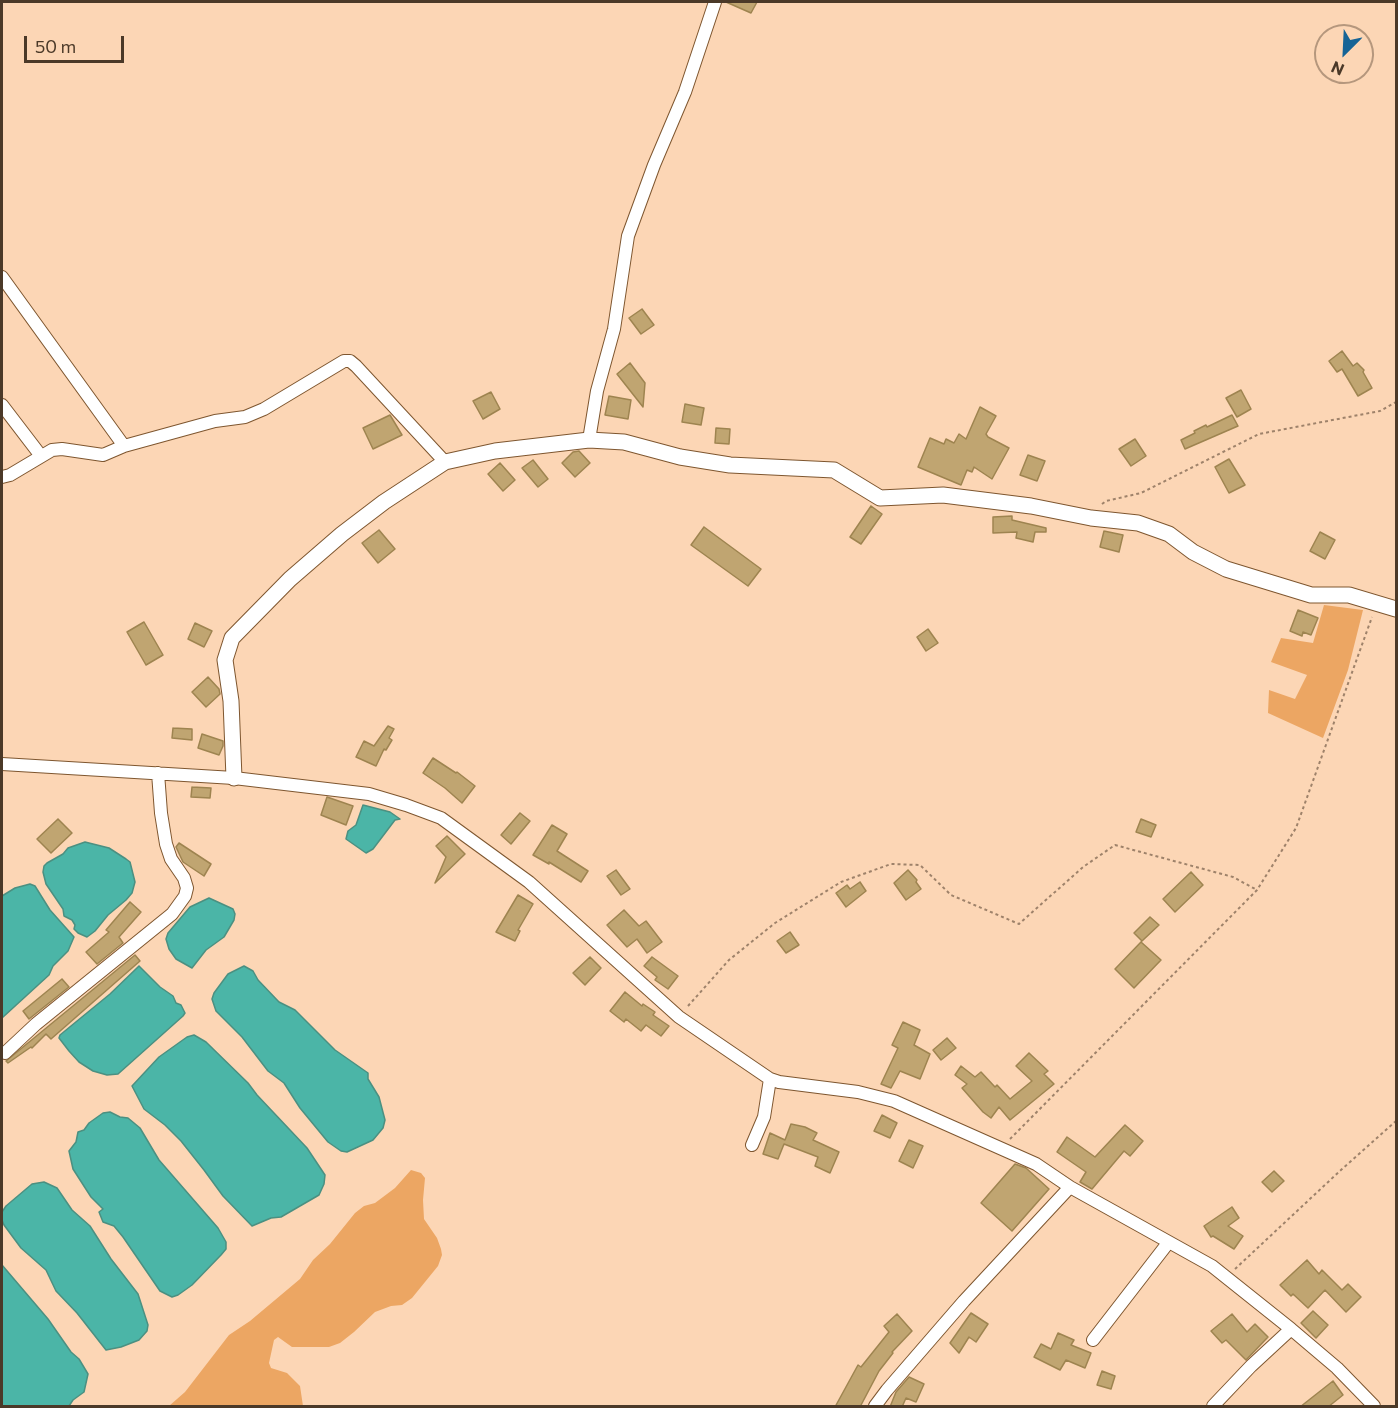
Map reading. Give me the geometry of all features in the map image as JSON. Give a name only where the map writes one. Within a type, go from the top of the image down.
[{"type":"street","points":[[589,440],[597,391],[614,329],[628,236],[654,165],[685,92],[715,2]]},
{"type":"street","points":[[2,277],[124,446]]},
{"type":"street","points":[[2,477],[10,476],[52,450],[103,454],[215,421],[245,417],[264,409],[344,361],[350,361],[445,462]]},
{"type":"street","points":[[2,405],[41,456]]},
{"type":"street","points":[[234,778],[231,701],[225,660],[232,638],[290,579],[342,534],[384,502],[445,462],[495,451],[589,440],[624,442],[680,457],[730,465],[834,470],[880,498],[943,495],[1138,523],[1169,534],[1193,552],[1226,569],[1311,595],[1349,595],[1396,609]]},
{"type":"street","points":[[2,764],[234,778],[369,795],[441,818],[529,882],[679,1017],[770,1079],[858,1092],[894,1101],[1036,1164],[1070,1187],[1212,1266],[1292,1329],[1336,1368],[1374,1407]]},
{"type":"street","points":[[5,1053],[36,1024],[172,914],[185,896],[187,888],[184,878],[171,859],[166,844],[158,773]]},
{"type":"street","points":[[752,1145],[764,1117],[770,1079]]},
{"type":"street","points":[[875,1407],[964,1301],[1070,1187]]},
{"type":"street","points":[[1093,1340],[1168,1243]]},
{"type":"street","points":[[1213,1407],[1251,1366],[1292,1329]]},
{"type":"path","points":[[1091,518],[1106,501],[1141,493],[1259,434],[1380,411],[1396,402]]},
{"type":"path","points":[[1000,1148],[1257,890],[1296,828],[1377,603]]},
{"type":"path","points":[[679,1017],[729,960],[775,923],[841,882],[891,864],[920,865],[951,895],[1019,924],[1083,867],[1115,845],[1233,877],[1257,890]]},
{"type":"path","points":[[1227,1278],[1396,1121]]},
{"type":"shaded area","points":[[1324,605],[1363,610],[1348,670],[1323,738],[1268,713],[1269,690],[1295,699],[1307,675],[1271,662],[1281,638],[1313,643]]},
{"type":"shaded area","points":[[411,1170],[421,1173],[425,1178],[424,1219],[437,1238],[441,1249],[442,1255],[438,1266],[412,1298],[402,1305],[375,1312],[340,1343],[329,1347],[292,1347],[278,1337],[274,1340],[269,1363],[271,1368],[287,1373],[300,1386],[303,1406],[169,1406],[185,1392],[229,1335],[250,1321],[300,1279],[313,1260],[330,1244],[355,1213],[364,1206],[375,1203],[395,1188]]},
{"type":"water","points":[[363,805],[390,812],[400,819],[395,820],[373,849],[366,853],[346,839],[348,831],[356,825]]},
{"type":"water","points":[[85,842],[109,848],[130,862],[135,882],[132,893],[126,900],[87,937],[78,933],[74,929],[75,925],[72,920],[64,916],[63,909],[46,884],[43,872],[47,863],[63,854],[68,848]]},
{"type":"water","points":[[30,884],[35,886],[50,910],[74,937],[68,951],[53,966],[49,975],[2,1018],[2,896],[15,888]]},
{"type":"water","points":[[209,898],[233,909],[234,920],[224,937],[206,950],[192,968],[176,959],[166,939],[168,933],[190,907]]},
{"type":"water","points":[[139,966],[160,987],[173,996],[185,1013],[118,1074],[107,1075],[93,1071],[79,1062],[59,1038],[60,1035],[110,994]]},
{"type":"water","points":[[244,966],[253,971],[258,980],[279,1002],[295,1010],[335,1050],[368,1073],[368,1079],[379,1097],[385,1120],[383,1128],[373,1140],[347,1152],[341,1151],[328,1142],[300,1108],[284,1083],[268,1071],[242,1037],[216,1011],[212,999],[214,993],[228,974]]},
{"type":"water","points":[[194,1035],[206,1042],[248,1083],[307,1148],[325,1175],[319,1195],[281,1217],[271,1218],[252,1226],[223,1196],[181,1141],[144,1109],[132,1086],[159,1057],[187,1037]]},
{"type":"water","points":[[110,1112],[128,1118],[140,1128],[159,1160],[218,1228],[226,1242],[226,1249],[221,1255],[192,1285],[178,1295],[172,1297],[160,1291],[114,1226],[103,1222],[99,1212],[103,1209],[91,1197],[73,1169],[69,1151],[76,1142],[78,1132],[84,1130],[89,1123],[103,1113]]},
{"type":"water","points":[[44,1182],[57,1188],[72,1210],[90,1226],[111,1259],[138,1294],[148,1325],[147,1331],[139,1340],[106,1350],[56,1291],[46,1270],[21,1248],[4,1225],[2,1212],[6,1206],[32,1184]]},
{"type":"water","points":[[2,1265],[48,1319],[88,1374],[84,1392],[69,1406],[2,1406]]},
{"type":"building","points":[[726,2],[757,2],[751,13]]},
{"type":"building","points":[[642,309],[654,325],[641,334],[629,318]]},
{"type":"building","points":[[1342,351],[1353,366],[1357,363],[1364,370],[1372,388],[1358,396],[1342,369],[1337,372],[1329,361]]},
{"type":"building","points":[[630,363],[645,383],[643,407],[617,374]]},
{"type":"building","points":[[1241,390],[1251,409],[1237,417],[1226,398]]},
{"type":"building","points":[[491,392],[500,409],[483,419],[473,401]]},
{"type":"building","points":[[609,396],[631,400],[628,419],[605,415]]},
{"type":"building","points":[[685,404],[704,408],[701,425],[682,422]]},
{"type":"building","points":[[980,407],[996,416],[986,434],[988,437],[1009,448],[992,479],[974,467],[972,472],[967,470],[961,485],[918,467],[930,438],[944,444],[946,439],[954,443],[959,434],[966,439]]},
{"type":"building","points":[[390,415],[402,435],[373,449],[363,428]]},
{"type":"building","points":[[1232,415],[1238,426],[1185,449],[1181,440],[1206,425],[1207,427]]},
{"type":"building","points":[[716,428],[730,429],[729,444],[715,443]]},
{"type":"building","points":[[1135,439],[1146,456],[1131,466],[1119,449]]},
{"type":"building","points":[[579,451],[590,463],[575,477],[562,463],[573,452]]},
{"type":"building","points":[[1028,455],[1045,461],[1037,481],[1020,475]]},
{"type":"building","points":[[1229,459],[1245,485],[1229,493],[1215,467]]},
{"type":"building","points":[[533,460],[548,479],[538,487],[522,468]]},
{"type":"building","points":[[500,463],[515,480],[503,491],[488,474]]},
{"type":"building","points":[[871,506],[882,514],[861,544],[850,537]]},
{"type":"building","points":[[1012,516],[1012,520],[1046,528],[1046,532],[1035,532],[1033,542],[1016,538],[1017,532],[993,533],[993,517]]},
{"type":"building","points":[[704,527],[761,569],[748,586],[691,545]]},
{"type":"building","points":[[379,530],[395,549],[378,563],[362,543]]},
{"type":"building","points":[[1104,531],[1123,535],[1119,552],[1100,547]]},
{"type":"building","points":[[1320,532],[1335,540],[1325,559],[1310,551]]},
{"type":"building","points":[[1298,610],[1318,618],[1311,635],[1303,632],[1302,636],[1290,631]]},
{"type":"building","points":[[144,622],[163,655],[146,665],[127,632]]},
{"type":"building","points":[[195,623],[212,631],[204,647],[188,639]]},
{"type":"building","points":[[928,629],[938,643],[926,651],[917,637]]},
{"type":"building","points":[[208,677],[219,689],[220,694],[206,707],[192,692]]},
{"type":"building","points":[[388,726],[394,729],[389,738],[392,740],[386,750],[384,749],[376,766],[356,757],[364,741],[374,746]]},
{"type":"building","points":[[173,728],[192,729],[192,740],[172,738]]},
{"type":"building","points":[[202,734],[223,741],[219,755],[198,748]]},
{"type":"building","points":[[433,758],[475,786],[462,803],[423,773]]},
{"type":"building","points":[[192,787],[211,788],[210,798],[191,797]]},
{"type":"building","points":[[327,797],[353,806],[346,825],[321,815]]},
{"type":"building","points":[[520,813],[530,821],[511,844],[501,835]]},
{"type":"building","points":[[58,819],[72,833],[51,853],[37,839]]},
{"type":"building","points":[[1141,819],[1156,825],[1151,837],[1136,832]]},
{"type":"building","points":[[552,825],[567,834],[557,851],[588,871],[581,882],[533,855]]},
{"type":"building","points":[[447,836],[465,854],[435,883],[446,857],[436,846]]},
{"type":"building","points":[[179,843],[211,864],[204,876],[183,862],[176,847]]},
{"type":"building","points":[[616,870],[630,889],[621,895],[607,876]]},
{"type":"building","points":[[908,870],[921,889],[906,900],[894,883]]},
{"type":"building","points":[[1191,872],[1203,885],[1175,912],[1163,899]]},
{"type":"building","points":[[860,882],[866,891],[846,907],[836,893],[847,885],[850,889]]},
{"type":"building","points":[[518,895],[533,904],[518,930],[520,931],[515,941],[496,932]]},
{"type":"building","points":[[130,902],[141,912],[119,937],[123,943],[97,964],[86,952],[109,932],[106,930]]},
{"type":"building","points":[[624,910],[639,926],[646,921],[662,942],[647,953],[637,939],[627,947],[607,925]]},
{"type":"building","points":[[1150,917],[1159,925],[1142,941],[1134,933]]},
{"type":"building","points":[[790,932],[799,945],[786,953],[777,941]]},
{"type":"building","points":[[1141,942],[1161,960],[1134,988],[1115,969]]},
{"type":"building","points":[[135,955],[140,961],[51,1039],[46,1034],[32,1048],[8,1063],[6,1061]]},
{"type":"building","points":[[590,957],[601,968],[585,985],[573,973]]},
{"type":"building","points":[[652,957],[678,976],[668,989],[655,980],[657,977],[644,966]]},
{"type":"building","points":[[62,979],[69,987],[29,1019],[23,1011]]},
{"type":"building","points":[[625,992],[642,1006],[643,1004],[655,1012],[653,1015],[669,1026],[661,1036],[646,1025],[641,1031],[626,1019],[624,1022],[610,1011]]},
{"type":"building","points":[[903,1022],[920,1030],[914,1045],[930,1054],[920,1079],[900,1071],[891,1088],[881,1084],[898,1048],[892,1045]]},
{"type":"building","points":[[947,1038],[956,1048],[941,1060],[933,1050]]},
{"type":"building","points":[[1029,1053],[1048,1071],[1044,1074],[1054,1084],[1010,1120],[999,1107],[991,1118],[983,1112],[962,1088],[967,1084],[955,1075],[961,1066],[975,1077],[981,1072],[1010,1099],[1032,1081],[1016,1066]]},
{"type":"building","points":[[882,1115],[897,1123],[890,1138],[874,1131]]},
{"type":"building","points":[[791,1124],[817,1133],[813,1140],[839,1152],[830,1173],[815,1166],[818,1157],[784,1144],[778,1159],[763,1154],[770,1133],[785,1140]]},
{"type":"building","points":[[1125,1125],[1143,1141],[1130,1156],[1124,1151],[1092,1189],[1080,1182],[1086,1172],[1057,1152],[1067,1137],[1095,1157]]},
{"type":"building","points":[[909,1140],[923,1146],[913,1168],[899,1161]]},
{"type":"building","points":[[1015,1164],[1026,1168],[1049,1189],[1012,1231],[981,1203]]},
{"type":"building","points":[[1274,1171],[1284,1181],[1272,1192],[1262,1182]]},
{"type":"building","points":[[1232,1207],[1239,1218],[1228,1226],[1243,1236],[1234,1249],[1213,1236],[1211,1237],[1204,1226]]},
{"type":"building","points":[[1307,1260],[1319,1274],[1322,1270],[1342,1290],[1348,1284],[1361,1297],[1346,1312],[1325,1290],[1308,1308],[1280,1285]]},
{"type":"building","points":[[1313,1311],[1328,1325],[1316,1338],[1301,1323]]},
{"type":"building","points":[[971,1313],[988,1324],[976,1342],[969,1337],[959,1353],[950,1343]]},
{"type":"building","points":[[897,1314],[912,1331],[892,1352],[879,1371],[860,1407],[835,1407],[858,1365],[861,1367],[889,1332],[884,1326]]},
{"type":"building","points":[[1232,1314],[1247,1332],[1255,1324],[1268,1337],[1246,1360],[1226,1340],[1222,1343],[1211,1331]]},
{"type":"building","points":[[1058,1333],[1074,1340],[1071,1345],[1091,1353],[1085,1368],[1066,1360],[1060,1370],[1034,1357],[1041,1344],[1051,1349]]},
{"type":"building","points":[[1102,1371],[1115,1376],[1111,1389],[1097,1385]]},
{"type":"building","points":[[909,1377],[924,1384],[916,1402],[906,1398],[902,1407],[890,1407],[896,1392]]},
{"type":"building","points":[[1333,1381],[1343,1395],[1328,1407],[1300,1407]]}]
